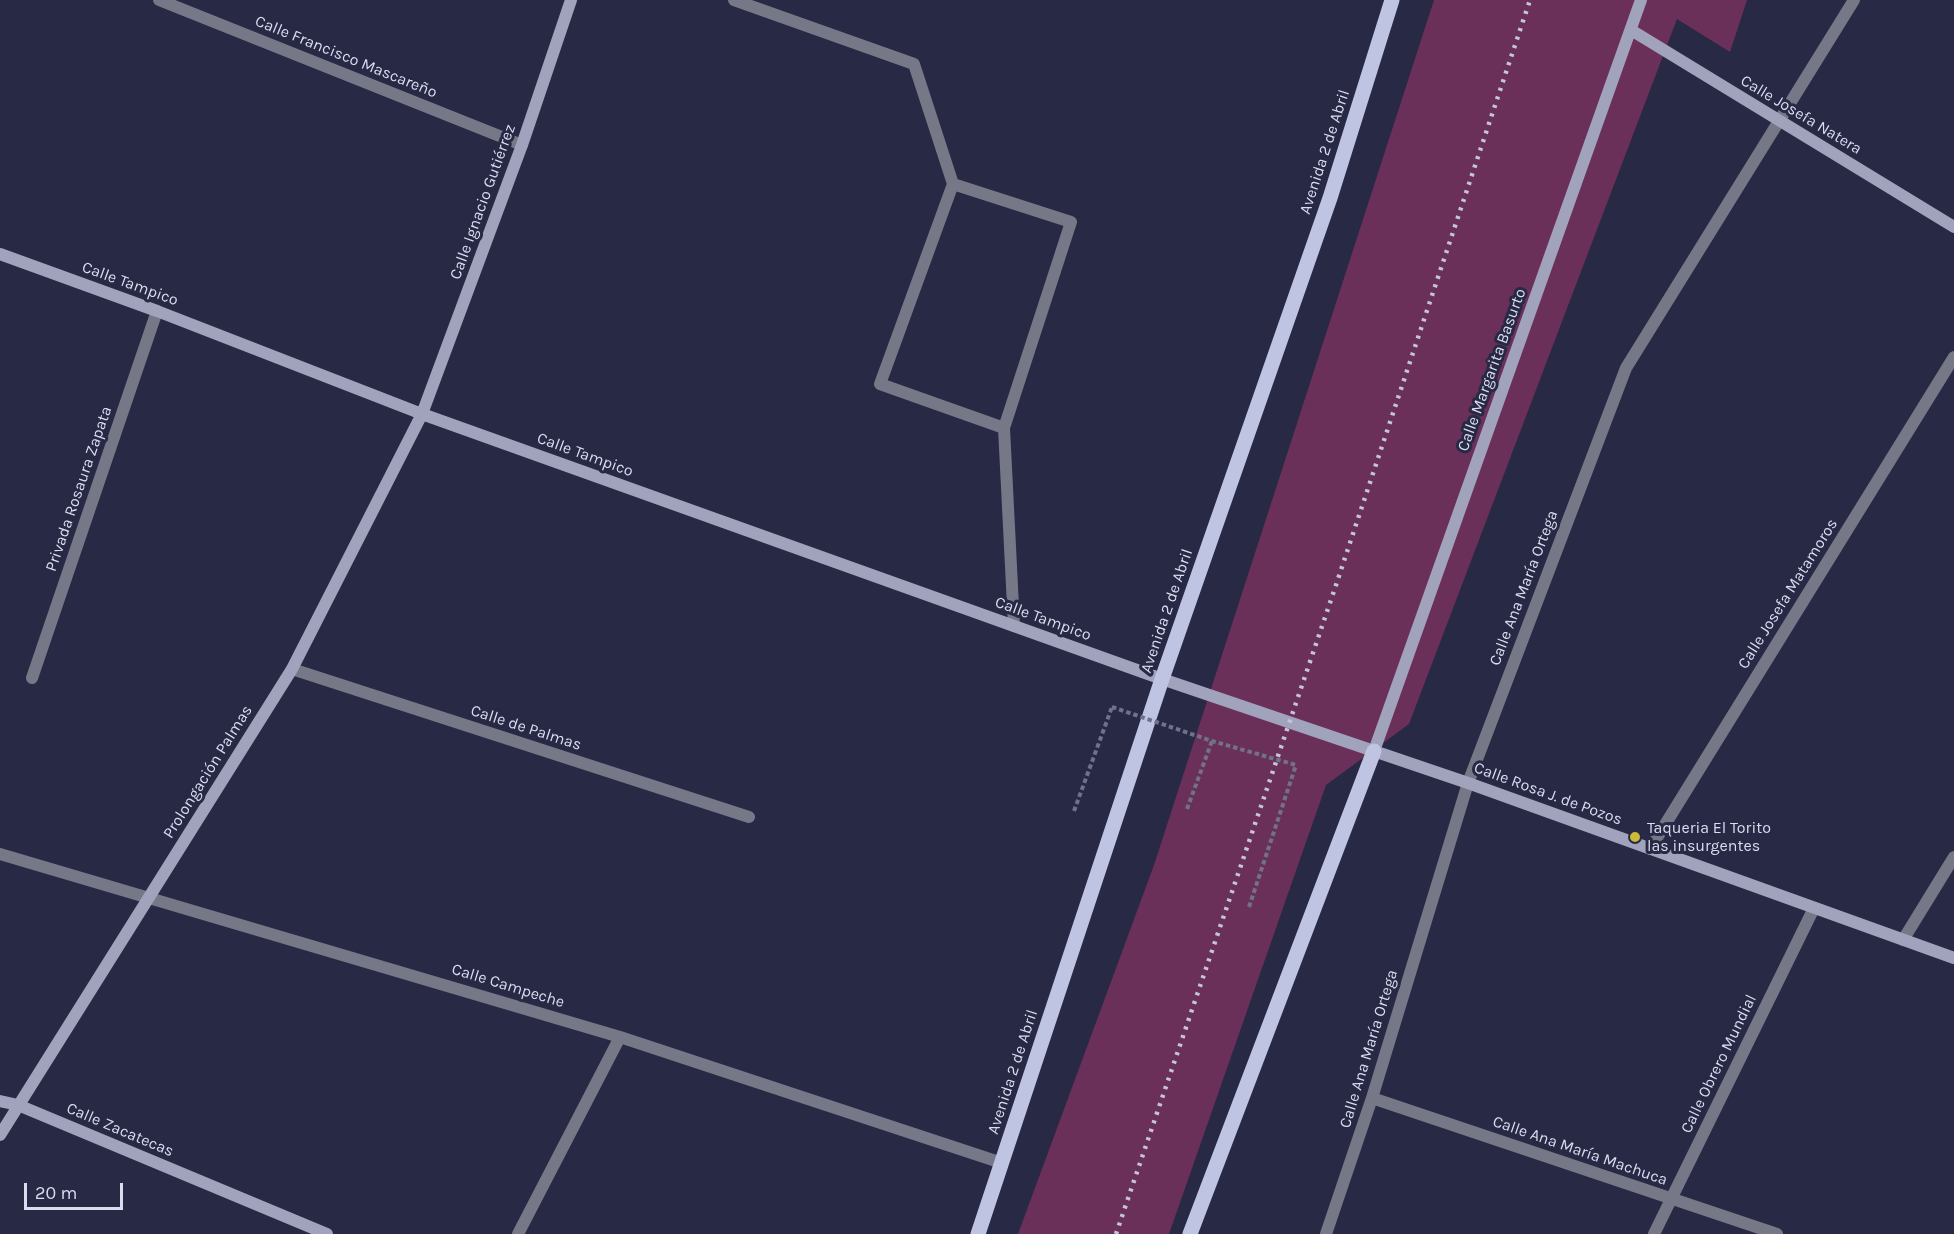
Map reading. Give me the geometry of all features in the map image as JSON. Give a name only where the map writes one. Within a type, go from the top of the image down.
[{"type":"main road","name":"Calle Ignacio Gutiérrez","points":[[422,414],[522,145],[571,0]]},
{"type":"main road","name":"Avenida 2 de Abril","points":[[978,1234],[1162,679],[1326,209],[1392,0]]},
{"type":"main road","name":"Calle Margarita Basurto","points":[[1374,751],[1641,0]]},
{"type":"main road","name":"Calle Josefa Natera","points":[[1631,30],[1954,226]]},
{"type":"main road","name":"Calle Tampico","points":[[0,254],[157,311],[422,414],[1162,679]]},
{"type":"main road","name":"Prolongación Palmas","points":[[0,1135],[292,669],[422,414]]},
{"type":"main road","name":"Calle Rosa J. de Pozos","points":[[1162,679],[1468,783],[1954,958]]},
{"type":"main road","points":[[1190,1234],[1374,751]]},
{"type":"main road","name":"Calle Zacatecas","points":[[0,1101],[18,1105],[327,1234]]},
{"type":"street","name":"Calle Francisco Mascareño","points":[[159,0],[522,145]]},
{"type":"street","points":[[734,0],[914,64],[953,184],[880,384],[1004,428]]},
{"type":"street","name":"Calle Ana María Ortega","points":[[1326,1234],[1372,1098],[1468,783],[1626,368],[1854,0]]},
{"type":"street","points":[[953,184],[1071,222],[1004,428],[1014,626]]},
{"type":"street","name":"Privada Rosaura Zapata","points":[[32,678],[157,311]]},
{"type":"street","name":"Calle Josefa Matamoros","points":[[1650,849],[1954,357]]},
{"type":"street","name":"Calle de Palmas","points":[[292,669],[749,817]]},
{"type":"street","name":"Calle Campeche","points":[[0,854],[620,1036],[1002,1163]]},
{"type":"street","points":[[1902,940],[1954,857]]},
{"type":"street","name":"Calle Obrero Mundial","points":[[1654,1234],[1814,908]]},
{"type":"street","points":[[518,1234],[620,1036]]},
{"type":"street","name":"Calle Ana María Machuca","points":[[1372,1098],[1777,1234]]},
{"type":"path","points":[[1074,812],[1112,707],[1212,741],[1296,765],[1249,907]]},
{"type":"path","points":[[1187,809],[1212,741]]},
{"type":"shaded area","points":[[1434,0],[1747,0],[1730,52],[1677,19],[1409,724],[1326,785],[1169,1234],[1018,1234],[1154,865]]},
{"type":"railway","points":[[1116,1234],[1336,585],[1530,0]]},
{"type":"place","name":"Taqueria El Torito las insurgentes","points":[[1635,837]]}]
